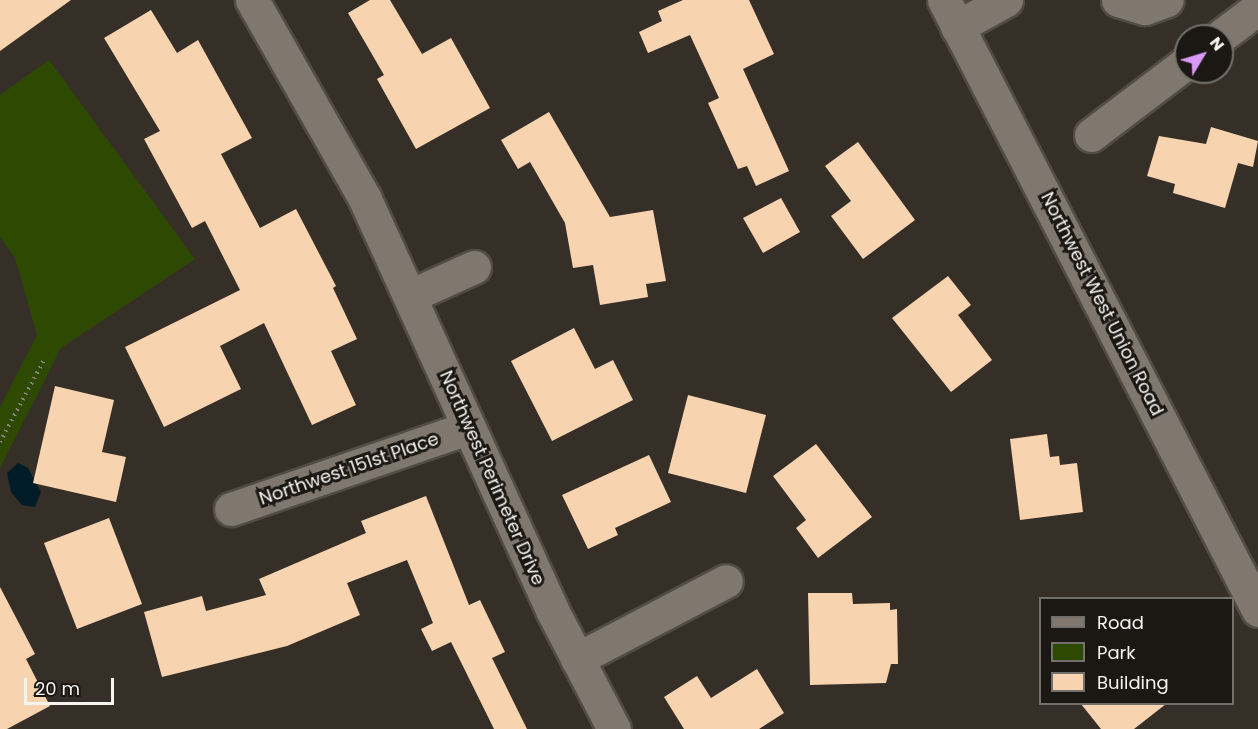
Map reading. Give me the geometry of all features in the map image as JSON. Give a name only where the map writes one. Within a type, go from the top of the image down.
[{"type":"street","name":"Northwest Perimeter Drive","points":[[252,0],[335,143],[412,295],[468,429],[577,659],[614,729]]},
{"type":"street","points":[[950,13],[1006,0]]},
{"type":"street","points":[[1118,0],[1145,8],[1167,0]]},
{"type":"street","points":[[1234,26],[1258,8]]},
{"type":"street","name":"Northwest West Union Road","points":[[950,13],[1258,610]]},
{"type":"street","points":[[1091,135],[1174,72]]},
{"type":"street","points":[[412,295],[474,267]]},
{"type":"street","name":"Northwest 151st Place","points":[[231,509],[468,429]]},
{"type":"street","points":[[577,659],[726,581]]},
{"type":"path","points":[[0,442],[44,360]]},
{"type":"green space","points":[[49,60],[195,259],[61,348],[0,468],[0,407],[37,335],[15,258],[0,237],[0,95]]},
{"type":"water","points":[[18,463],[28,468],[41,492],[35,507],[22,505],[11,492],[7,473]]},
{"type":"building","points":[[0,0],[71,0],[0,51]]},
{"type":"building","points":[[370,0],[390,0],[422,54],[451,38],[490,108],[416,149],[377,79],[384,75],[348,13]]},
{"type":"building","points":[[683,0],[749,0],[774,54],[743,69],[789,171],[756,186],[747,166],[738,169],[708,103],[719,98],[690,35],[648,53],[639,32],[662,21],[658,11]]},
{"type":"building","points":[[151,10],[177,53],[198,40],[252,138],[221,154],[260,228],[296,209],[336,286],[333,288],[357,339],[331,351],[356,405],[312,425],[264,323],[220,346],[241,389],[164,427],[125,347],[240,290],[205,221],[192,228],[144,139],[160,131],[104,38]]},
{"type":"building","points":[[549,112],[610,217],[653,210],[666,281],[646,284],[648,297],[600,305],[593,265],[573,268],[565,223],[530,162],[518,169],[501,140]]},
{"type":"building","points":[[1211,127],[1258,141],[1253,167],[1238,163],[1225,208],[1173,193],[1175,184],[1147,176],[1159,136],[1206,144]]},
{"type":"building","points":[[858,142],[915,220],[863,259],[831,216],[851,201],[825,166]]},
{"type":"building","points":[[781,198],[800,232],[763,253],[743,218]]},
{"type":"building","points":[[948,276],[971,305],[958,315],[992,360],[951,392],[892,318]]},
{"type":"building","points":[[574,328],[595,369],[613,360],[633,400],[552,441],[511,361]]},
{"type":"building","points":[[55,386],[114,400],[102,452],[126,457],[116,502],[33,483]]},
{"type":"building","points":[[688,395],[766,415],[746,493],[668,473]]},
{"type":"building","points":[[1047,434],[1050,457],[1059,456],[1060,465],[1077,463],[1083,512],[1020,520],[1010,439]]},
{"type":"building","points":[[816,444],[872,517],[818,558],[796,528],[806,520],[773,476]]},
{"type":"building","points":[[649,455],[671,502],[615,528],[618,535],[588,549],[562,495]]},
{"type":"building","points":[[426,496],[469,605],[480,600],[505,652],[492,658],[527,729],[494,729],[451,642],[432,651],[421,629],[433,623],[407,560],[347,583],[360,615],[287,646],[162,677],[144,612],[202,596],[206,611],[266,595],[259,579],[366,533],[361,521]]},
{"type":"building","points":[[109,518],[142,604],[77,629],[44,543]]},
{"type":"building","points":[[0,587],[35,654],[26,659],[50,706],[7,729],[0,729]]},
{"type":"building","points":[[808,593],[852,593],[853,604],[890,603],[890,610],[897,609],[898,664],[891,664],[886,683],[810,685]]},
{"type":"building","points":[[757,669],[784,713],[759,729],[684,729],[664,697],[697,676],[711,698]]},
{"type":"building","points":[[1082,705],[1165,705],[1134,729],[1101,729]]}]
